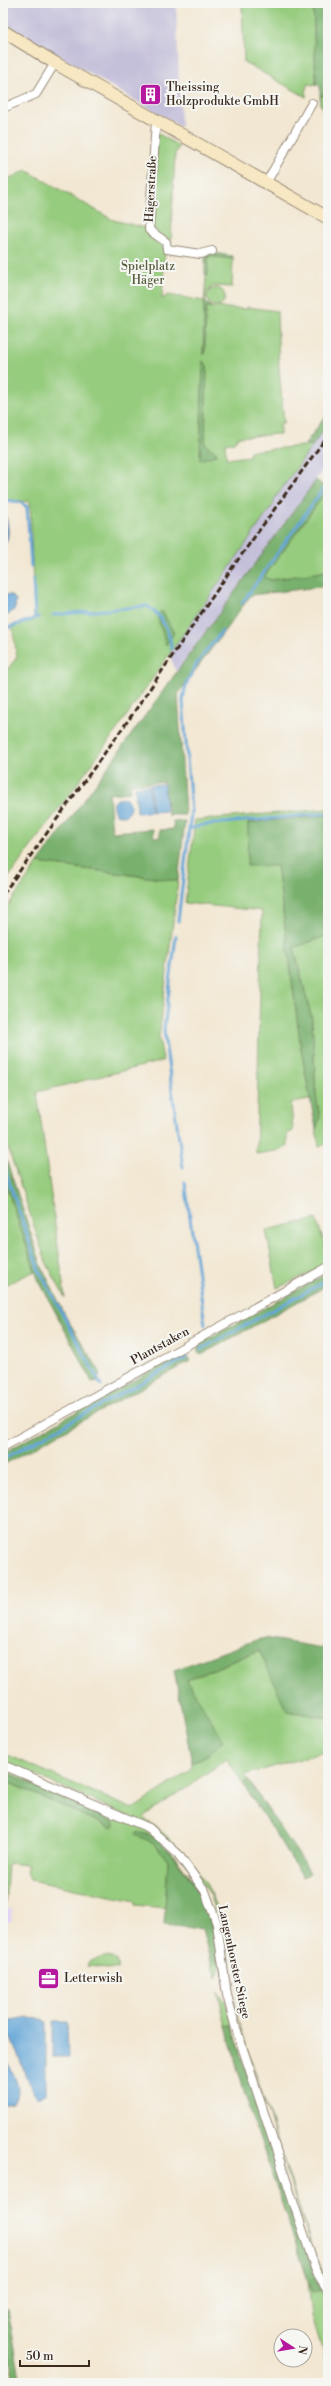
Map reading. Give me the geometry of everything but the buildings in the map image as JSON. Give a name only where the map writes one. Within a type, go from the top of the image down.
[{"type":"main road","points":[[3,31],[55,63],[328,218]]},
{"type":"street","points":[[3,108],[36,94],[55,63]]},
{"type":"street","points":[[266,183],[312,103]]},
{"type":"street","name":"Hägerstraße","points":[[156,121],[149,230],[166,242],[167,249],[200,254],[212,251]]},
{"type":"street","name":"Plantstaken","points":[[3,1447],[328,1267]]},
{"type":"street","name":"Langenhorster Stiege","points":[[3,1765],[153,1831],[178,1854],[205,1891],[217,1924],[230,2006],[255,2090],[316,2271],[328,2290]]},
{"type":"shaded area","points":[[3,3],[176,3],[181,127],[3,23]]},
{"type":"shaded area","points":[[328,413],[328,463],[176,672],[166,645],[311,445],[305,444]]},
{"type":"shaded area","points":[[3,1870],[7,1871],[5,1908],[12,1909],[11,1922],[7,1922],[7,1929],[3,1929]]},
{"type":"green space","points":[[242,3],[313,3],[316,85],[307,84],[306,97],[244,62]]},
{"type":"green space","points":[[313,3],[328,3],[326,28],[328,84],[325,97],[320,95],[320,85],[316,85]]},
{"type":"green space","points":[[328,84],[328,142],[325,141],[323,107],[320,105],[320,95],[322,97],[327,92]]},
{"type":"green space","points":[[157,133],[179,146],[175,154],[171,241],[151,230]]},
{"type":"green space","name":"Spielplatz Häger","points":[[26,170],[113,220],[146,228],[146,233],[159,241],[165,251],[162,299],[168,295],[204,301],[208,256],[233,259],[232,287],[213,286],[206,293],[203,354],[206,307],[247,309],[247,307],[277,311],[279,369],[284,423],[280,423],[280,434],[238,437],[234,442],[225,444],[227,459],[249,456],[250,451],[313,445],[116,731],[3,885],[3,675],[17,657],[12,625],[34,620],[30,502],[3,499],[3,182]],"holes":[[[203,361],[207,365],[205,444],[200,460]]]},
{"type":"green space","points":[[213,253],[233,256],[233,259],[208,256],[208,276],[205,275],[205,256]]},
{"type":"green space","points":[[212,288],[220,288],[225,293],[223,304],[220,306],[212,306],[207,301],[207,293]]},
{"type":"green space","points":[[204,301],[212,307],[206,307],[205,354],[203,354]]},
{"type":"green space","points":[[203,361],[207,365],[205,444],[218,454],[200,460]]},
{"type":"green space","points":[[328,413],[328,424],[313,445],[305,444]]},
{"type":"green space","points":[[316,480],[328,489],[264,577],[271,580],[328,571],[328,586],[251,595],[178,694],[185,815],[168,815],[164,782],[130,784],[130,792],[109,794],[112,832],[153,829],[154,837],[160,837],[160,830],[174,829],[173,821],[185,821],[178,881],[38,863]]},
{"type":"green space","points":[[328,489],[328,571],[271,580],[264,577]]},
{"type":"green space","points":[[162,611],[174,633],[166,645],[157,615]]},
{"type":"green space","points":[[328,809],[328,815],[248,823],[277,865],[301,1049],[310,1100],[291,1103],[293,1131],[287,1134],[287,1146],[282,1150],[256,1154],[262,911],[185,903],[195,820]]},
{"type":"green space","points":[[328,815],[328,935],[294,948],[312,1020],[316,1096],[320,1118],[316,1129],[301,1049],[277,866],[247,866],[248,823]]},
{"type":"green space","points":[[38,863],[178,881],[159,1037],[163,1061],[37,1092],[65,1298],[46,1262],[3,1133],[3,913]]},
{"type":"green space","points":[[328,935],[328,1144],[319,1146],[316,1129],[320,1118],[316,1096],[312,1020],[294,947]]},
{"type":"green space","points":[[3,1150],[42,1267],[66,1317],[100,1372],[98,1381],[92,1382],[38,1279],[3,1176]]},
{"type":"green space","points":[[3,1176],[35,1271],[3,1286]]},
{"type":"green space","points":[[316,1219],[327,1250],[326,1262],[313,1272],[277,1288],[266,1230]]},
{"type":"green space","points":[[328,1273],[328,1285],[201,1355],[198,1353],[198,1347],[202,1342]]},
{"type":"green space","points":[[181,1354],[186,1354],[190,1361],[3,1465],[3,1453]]},
{"type":"green space","points":[[265,1638],[328,1649],[328,1718],[287,1711],[259,1650],[187,1680],[223,1740],[209,1754],[192,1763],[174,1670]]},
{"type":"green space","points":[[260,1650],[287,1711],[328,1718],[328,1751],[245,1775],[248,1780],[243,1784],[227,1759],[143,1817],[160,1830],[188,1859],[201,1876],[210,1892],[217,1909],[226,1945],[238,2020],[313,2250],[328,2285],[320,2275],[232,2002],[220,1922],[210,1894],[176,1848],[155,1828],[3,1761],[3,1753],[133,1809],[191,1770],[192,1763],[209,1754],[218,1743],[187,1680]]},
{"type":"green space","points":[[3,1769],[147,1830],[171,1851],[203,1894],[214,1924],[220,1967],[216,1977],[212,1967],[215,1965],[217,1959],[217,1951],[206,1905],[195,1885],[177,1860],[167,1849],[146,1834],[136,1833],[154,1843],[168,1861],[165,1908],[135,1905],[135,1901],[30,1880],[27,1874],[28,1865],[8,1863],[5,1908],[3,1908],[3,1780],[112,1828],[113,1825],[104,1818],[3,1771]]},
{"type":"green space","points":[[3,1771],[115,1823],[115,1826],[112,1828],[3,1780]]},
{"type":"green space","points":[[248,1780],[307,1867],[310,1874],[303,1877],[243,1784]]},
{"type":"green space","points":[[137,1832],[150,1836],[163,1845],[190,1879],[201,1898],[206,1908],[217,1952],[215,1965],[212,1967],[202,1929],[164,1925],[168,1861],[154,1843],[135,1835]]},
{"type":"green space","points":[[109,1956],[116,1960],[118,1969],[88,1966],[90,1961]]},
{"type":"green space","points":[[218,1992],[225,2001],[233,2027],[226,2027]]},
{"type":"green space","points":[[231,2026],[313,2271],[321,2289],[312,2292],[244,2092],[226,2027]]},
{"type":"green space","points":[[308,2282],[312,2292],[321,2289],[328,2294],[328,2301],[323,2299],[328,2315],[328,2370],[312,2316]]},
{"type":"green space","points":[[3,2310],[8,2310],[21,2383],[14,2383],[3,2323]]},
{"type":"water","points":[[3,513],[7,519],[8,528],[8,537],[5,544],[3,544]]},
{"type":"water","points":[[3,595],[11,595],[16,600],[15,609],[8,615],[3,615]]},
{"type":"water","points":[[164,784],[166,811],[152,812],[150,785]]},
{"type":"water","points":[[149,785],[151,812],[137,813],[135,787]]},
{"type":"water","points":[[122,798],[128,801],[131,807],[128,813],[122,816],[116,813],[113,807],[116,801]]},
{"type":"water","points":[[24,2018],[42,2019],[46,2022],[46,2093],[38,2098],[34,2094],[8,2032],[10,2020]]},
{"type":"water","points":[[53,2022],[67,2022],[68,2057],[53,2057]]},
{"type":"water","points":[[3,2055],[16,2079],[18,2091],[17,2097],[13,2103],[3,2105],[3,2089],[6,2083],[3,2079]]},
{"type":"waterway","points":[[242,603],[328,482]]},
{"type":"waterway","points":[[3,500],[20,502],[27,507],[31,566]]},
{"type":"waterway","points":[[33,579],[35,618]]},
{"type":"waterway","points":[[53,615],[147,606],[157,614],[164,624],[171,642],[171,648]]},
{"type":"waterway","points":[[7,628],[39,617]]},
{"type":"waterway","points":[[178,921],[191,813],[183,700],[188,680],[197,663],[222,631]]},
{"type":"waterway","points":[[189,829],[203,825],[328,813]]},
{"type":"waterway","points":[[176,936],[164,1029],[183,1167]]},
{"type":"waterway","points":[[3,1164],[39,1270],[101,1385]]},
{"type":"waterway","points":[[185,1182],[205,1325]]},
{"type":"waterway","points":[[201,1349],[328,1280]]},
{"type":"waterway","points":[[3,1459],[186,1358]]},
{"type":"railway","points":[[3,894],[132,715],[232,568],[328,435]]},
{"type":"place","name":"Theissing Holzprodukte GmbH","points":[[150,94]]},
{"type":"place","name":"Letterwish","points":[[48,1978]]}]
